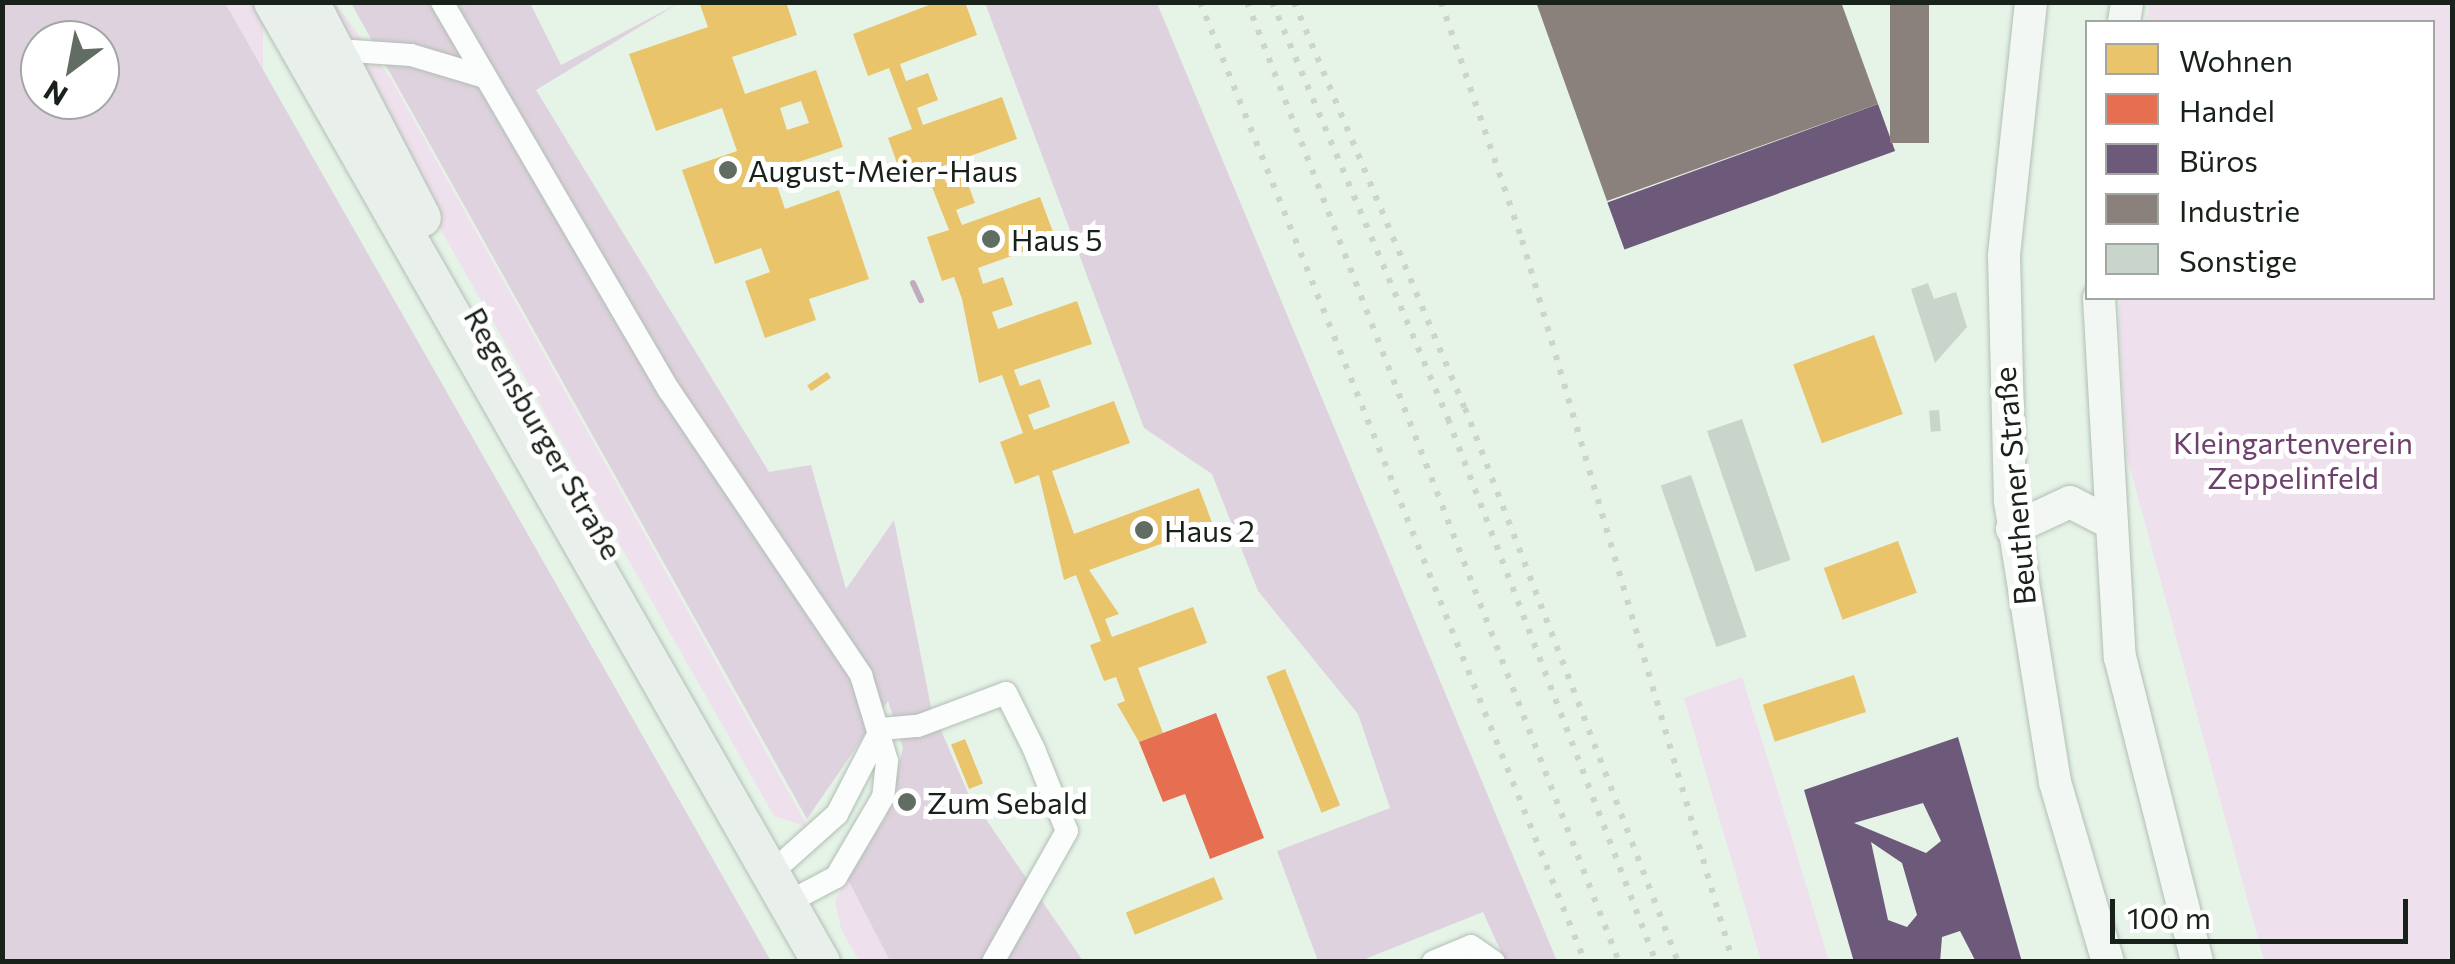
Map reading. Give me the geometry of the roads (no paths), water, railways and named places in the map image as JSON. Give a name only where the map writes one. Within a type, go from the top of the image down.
[{"type":"main road","points":[[274,2],[366,166],[788,884],[820,962]]},
{"type":"main road","name":"Regensburger Straße","points":[[310,2],[431,236],[788,884],[844,962]]},
{"type":"main road","name":"Beuthener Straße","points":[[2031,2],[2005,242],[2012,528],[2055,782],[2108,962]]},
{"type":"main road","points":[[294,40],[337,50]]},
{"type":"main road","points":[[2098,300],[2107,521],[2128,702],[2197,962]]},
{"type":"main road","points":[[2012,528],[2043,507],[2070,502],[2107,521]]},
{"type":"street","points":[[442,2],[668,390],[855,666],[880,729],[887,761],[874,823],[836,877],[788,884]]},
{"type":"street","points":[[337,50],[411,55],[485,77]]},
{"type":"street","points":[[880,729],[918,726],[1006,693],[1020,721],[1067,831],[993,962]]},
{"type":"street","points":[[788,884],[844,804],[880,729]]},
{"type":"street","points":[[1433,962],[1470,946],[1494,962]]},
{"type":"waterway","points":[[913,283],[921,300]]},
{"type":"railway","points":[[1200,2],[1585,962]]},
{"type":"railway","points":[[1247,2],[1619,962]]},
{"type":"railway","points":[[1272,2],[1448,419],[1656,962]]},
{"type":"railway","points":[[1294,2],[1465,408],[1678,962]]},
{"type":"railway","points":[[1441,2],[1522,240],[1733,962]]},
{"type":"place","name":"August-Meier-Haus","points":[[728,170]]},
{"type":"place","name":"Haus 5","points":[[991,239]]},
{"type":"place","name":"Haus 2","points":[[1144,530]]},
{"type":"place","name":"Zum Sebald","points":[[907,802]]},
{"type":"park label","name":"Kleingartenverein Zeppelinfeld","points":[[2293,459]]}]
